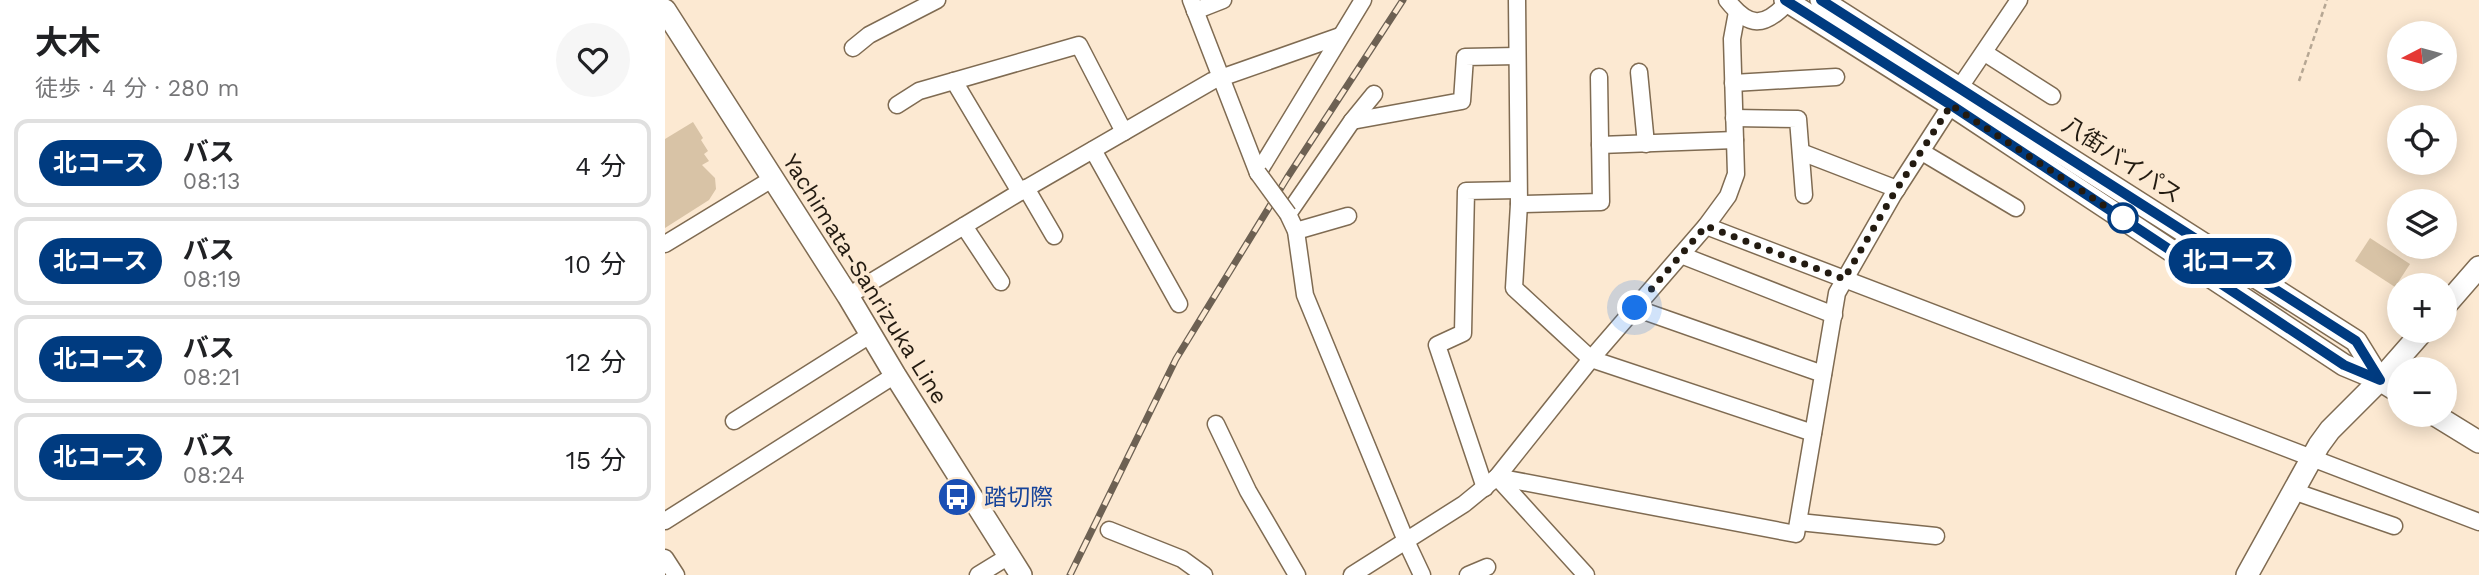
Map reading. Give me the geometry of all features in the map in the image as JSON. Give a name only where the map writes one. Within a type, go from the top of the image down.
[{"type":"main road","name":"八街バイパス","points":[[1821,0],[1956,96]]},
{"type":"main road","name":"八街バイパス","points":[[1786,1],[1956,96],[2356,341],[2380,380],[2387,384]]},
{"type":"main road","name":"Yachimata-Sanrizuka Line","points":[[665,10],[848,296],[1021,575]]},
{"type":"main road","points":[[2457,292],[2479,267]]},
{"type":"main road","points":[[2247,575],[2330,430],[2412,343]]},
{"type":"main road","points":[[2455,427],[2479,442]]},
{"type":"street","points":[[853,48],[869,36],[937,0]]},
{"type":"street","points":[[1223,0],[1193,5],[1258,173],[1288,214],[1296,231],[1305,295],[1422,575]]},
{"type":"street","points":[[1258,173],[1363,0]]},
{"type":"street","points":[[1517,0],[1519,197],[1514,288],[1591,359],[1813,433]]},
{"type":"street","points":[[1491,482],[1796,534],[1837,293],[1897,189],[2019,0]]},
{"type":"street","points":[[1732,6],[1753,21],[1764,21],[1773,18],[1786,1]]},
{"type":"street","points":[[1352,575],[1464,504],[1491,482],[1591,359],[1706,226],[1732,186],[1736,174],[1732,6]]},
{"type":"street","points":[[848,296],[1023,190],[1212,82],[1340,36]]},
{"type":"street","points":[[897,105],[919,91],[1079,45],[1124,132]]},
{"type":"street","points":[[1985,53],[2052,96]]},
{"type":"street","points":[[1352,121],[1462,101],[1465,57],[1517,56]]},
{"type":"street","points":[[1639,72],[1646,144]]},
{"type":"street","points":[[1586,575],[1491,482],[1437,345],[1462,333],[1466,191],[1601,202],[1599,77]]},
{"type":"street","points":[[1733,83],[1836,77]]},
{"type":"street","points":[[954,81],[1054,236]]},
{"type":"street","points":[[1288,214],[1352,121],[1374,94]]},
{"type":"street","points":[[1734,118],[1798,119],[1804,195]]},
{"type":"street","points":[[1600,145],[1735,140]]},
{"type":"street","points":[[1093,150],[1179,304]]},
{"type":"street","points":[[1801,152],[1897,189]]},
{"type":"street","points":[[1922,152],[2016,208]]},
{"type":"street","points":[[665,244],[772,179]]},
{"type":"street","points":[[1296,231],[1348,216]]},
{"type":"street","points":[[964,226],[1001,282]]},
{"type":"street","points":[[1706,226],[2479,523]]},
{"type":"street","points":[[1681,255],[1833,316]]},
{"type":"street","points":[[1635,308],[1823,374]]},
{"type":"street","points":[[734,421],[870,335]]},
{"type":"street","points":[[665,521],[895,375]]},
{"type":"street","points":[[1216,424],[1248,491],[1297,575]]},
{"type":"street","points":[[2294,491],[2394,526]]},
{"type":"street","points":[[1799,522],[1936,536]]},
{"type":"street","points":[[1109,530],[1182,559],[1204,575]]},
{"type":"street","points":[[978,575],[1009,556]]},
{"type":"street","points":[[665,558],[675,575]]},
{"type":"street","points":[[1468,575],[1487,567]]},
{"type":"path","points":[[2299,81],[2327,0]]},
{"type":"building","points":[[693,122],[708,151],[704,154],[709,161],[702,165],[715,178],[716,189],[709,200],[665,228],[665,139]]},
{"type":"building","points":[[2370,238],[2387,249],[2387,259],[2402,259],[2410,264],[2404,273],[2387,273],[2387,282],[2355,261]]},
{"type":"railway","points":[[1070,575],[1176,359],[1287,178],[1403,0]]},
{"type":"bus line","name":"北コース","points":[[1785,0],[1951,105],[2344,365],[2380,380],[2356,341],[1821,0]]},
{"type":"place","name":"踏切際","points":[[957,497]]},
{"type":"route","points":[[1635,308],[1706,226],[1844,279],[1893,195],[1951,105],[2123,218]]}]
